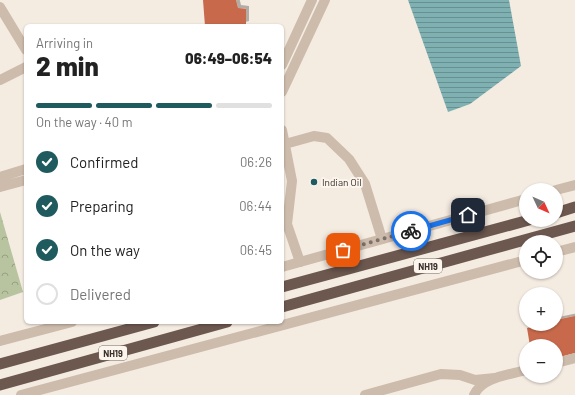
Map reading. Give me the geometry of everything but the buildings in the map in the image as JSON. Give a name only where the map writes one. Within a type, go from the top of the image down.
[{"type":"highway","points":[[563,211],[575,207]]},
{"type":"highway","name":"NH19","points":[[284,286],[519,223]]},
{"type":"highway","name":"NH19","points":[[284,306],[575,226]]},
{"type":"highway","name":"NH19","points":[[0,364],[147,324]]},
{"type":"highway","name":"NH19","points":[[0,385],[220,324]]},
{"type":"street","points":[[296,63],[284,60],[312,0]]},
{"type":"street","points":[[284,88],[325,0]]},
{"type":"street","points":[[0,7],[24,47]]},
{"type":"street","points":[[0,80],[24,68]]},
{"type":"street","points":[[285,144],[314,136],[327,138],[349,159],[366,184],[382,239]]},
{"type":"street","points":[[284,139],[292,181],[287,224],[300,262]]},
{"type":"street","points":[[0,177],[24,170]]},
{"type":"street","points":[[0,187],[24,181]]},
{"type":"street","points":[[563,188],[575,185]]},
{"type":"street","points":[[284,266],[519,201]]},
{"type":"street","points":[[563,250],[575,247]]},
{"type":"street","points":[[21,395],[519,262]]},
{"type":"street","points":[[0,341],[64,324]]},
{"type":"street","points":[[563,361],[575,358]]},
{"type":"street","points":[[365,395],[441,374],[460,375],[475,380],[495,378],[519,372]]},
{"type":"street","points":[[474,395],[476,390],[495,378]]},
{"type":"green space","points":[[0,212],[23,292],[0,300]]},
{"type":"water","points":[[408,0],[509,0],[521,66],[470,104],[448,112]]},
{"type":"way so far","points":[[343,250],[411,231]]},
{"type":"place","name":"Indian Oil","points":[[314,182]]},
{"type":"route","points":[[411,231],[468,215]]}]
